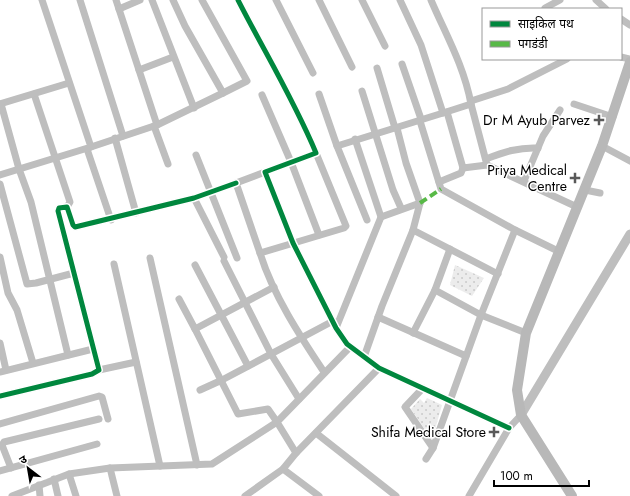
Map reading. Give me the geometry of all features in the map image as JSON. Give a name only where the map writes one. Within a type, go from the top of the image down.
[{"type":"main road","points":[[572,496],[521,415],[518,390],[526,333],[602,146],[630,62]]},
{"type":"street","points":[[42,0],[111,220]]},
{"type":"street","points":[[80,0],[123,136]]},
{"type":"street","points":[[116,0],[168,164]]},
{"type":"street","points":[[119,9],[140,0]]},
{"type":"street","points":[[152,0],[194,108]]},
{"type":"street","points":[[173,0],[185,26],[223,94]]},
{"type":"street","points":[[0,175],[89,148],[155,125],[194,108],[247,81],[202,0]]},
{"type":"street","points":[[238,0],[272,66],[287,90],[316,153],[346,226],[344,228],[260,253]]},
{"type":"street","points":[[276,0],[313,73]]},
{"type":"street","points":[[319,0],[352,67]]},
{"type":"street","points":[[362,0],[385,46]]},
{"type":"street","points":[[400,0],[421,45],[463,168],[461,173],[439,182]]},
{"type":"street","points":[[431,0],[456,53],[468,86],[471,103],[487,162],[577,207]]},
{"type":"street","points":[[545,8],[560,0]]},
{"type":"street","points":[[596,0],[603,8]]},
{"type":"street","points":[[139,70],[173,56]]},
{"type":"street","points":[[337,146],[355,139],[396,128],[445,112],[508,90],[565,60]]},
{"type":"street","points":[[402,64],[441,189],[515,230],[560,252]]},
{"type":"street","points":[[364,357],[378,317],[413,230],[420,203],[377,68]]},
{"type":"street","points":[[68,355],[31,202],[19,169],[0,104],[69,83]]},
{"type":"street","points":[[362,91],[393,190],[401,208]]},
{"type":"street","points":[[34,94],[70,202],[67,206],[75,227],[136,214],[194,198],[316,153]]},
{"type":"street","points":[[319,94],[337,146],[367,220]]},
{"type":"street","points":[[262,95],[291,162],[319,235]]},
{"type":"street","points":[[574,104],[613,116]]},
{"type":"street","points":[[524,181],[543,136],[560,110]]},
{"type":"street","points":[[115,138],[136,214]]},
{"type":"street","points":[[355,139],[381,217]]},
{"type":"street","points":[[602,146],[630,161]]},
{"type":"street","points":[[463,168],[487,162],[506,151],[524,147],[538,148]]},
{"type":"street","points":[[196,155],[237,258]]},
{"type":"street","points":[[265,172],[293,243],[334,324],[350,347],[379,368],[509,428]]},
{"type":"street","points":[[236,183],[266,272],[302,337],[324,372]]},
{"type":"street","points":[[0,184],[27,283],[36,283],[74,272]]},
{"type":"street","points":[[585,190],[600,193]]},
{"type":"street","points":[[194,198],[270,354],[299,399]]},
{"type":"street","points":[[200,390],[222,380],[302,337],[334,324],[381,217],[401,208],[420,203]]},
{"type":"street","points":[[67,206],[59,208],[58,211],[99,370]]},
{"type":"street","points":[[413,230],[498,274]]},
{"type":"street","points":[[426,459],[433,448],[481,315],[515,230]]},
{"type":"street","points":[[469,496],[509,428],[521,415],[630,234]]},
{"type":"street","points":[[414,333],[435,290],[450,249]]},
{"type":"street","points":[[0,257],[8,293],[17,310],[33,363]]},
{"type":"street","points":[[150,258],[197,465]]},
{"type":"street","points":[[114,264],[160,466]]},
{"type":"street","points":[[194,265],[248,366]]},
{"type":"street","points":[[195,329],[274,287]]},
{"type":"street","points":[[435,290],[481,315],[526,333]]},
{"type":"street","points":[[179,298],[216,374],[222,380],[238,414],[268,409],[296,453]]},
{"type":"street","points":[[378,317],[466,356]]},
{"type":"street","points":[[0,343],[3,371],[93,349]]},
{"type":"street","points":[[12,496],[69,474],[110,468],[212,464],[277,422],[350,347]]},
{"type":"street","points":[[0,396],[92,374],[99,370],[136,362]]},
{"type":"street","points":[[245,496],[283,469],[296,453],[379,368]]},
{"type":"street","points":[[423,388],[405,407],[433,448]]},
{"type":"street","points":[[0,424],[99,396],[104,400],[108,419]]},
{"type":"street","points":[[11,468],[2,445],[4,442],[99,419]]},
{"type":"street","points":[[316,433],[396,496]]},
{"type":"street","points":[[0,471],[97,444]]},
{"type":"street","points":[[110,468],[117,496]]},
{"type":"street","points":[[283,469],[319,496]]},
{"type":"street","points":[[69,474],[76,496]]},
{"type":"street","points":[[54,479],[58,496]]},
{"type":"street","points":[[39,485],[40,496]]},
{"type":"shaded area","points":[[455,265],[484,278],[472,296],[450,285]]},
{"type":"shaded area","points":[[427,398],[442,405],[432,440],[411,409],[420,399],[424,403]]},
{"type":"marked path","points":[[420,203],[441,189]]},
{"type":"cycle path","points":[[238,0],[289,95],[316,153],[265,172],[293,243],[336,328],[347,344],[379,368],[509,428]]},
{"type":"cycle path","points":[[0,396],[92,374],[99,370],[58,211],[59,208],[67,207],[75,227],[194,198],[236,183]]},
{"type":"place","name":"Dr M Ayub Parvez","points":[[599,120]]},
{"type":"place","name":"Priya Medical Centre","points":[[575,178]]},
{"type":"place","name":"Shifa Medical Store","points":[[494,432]]}]
